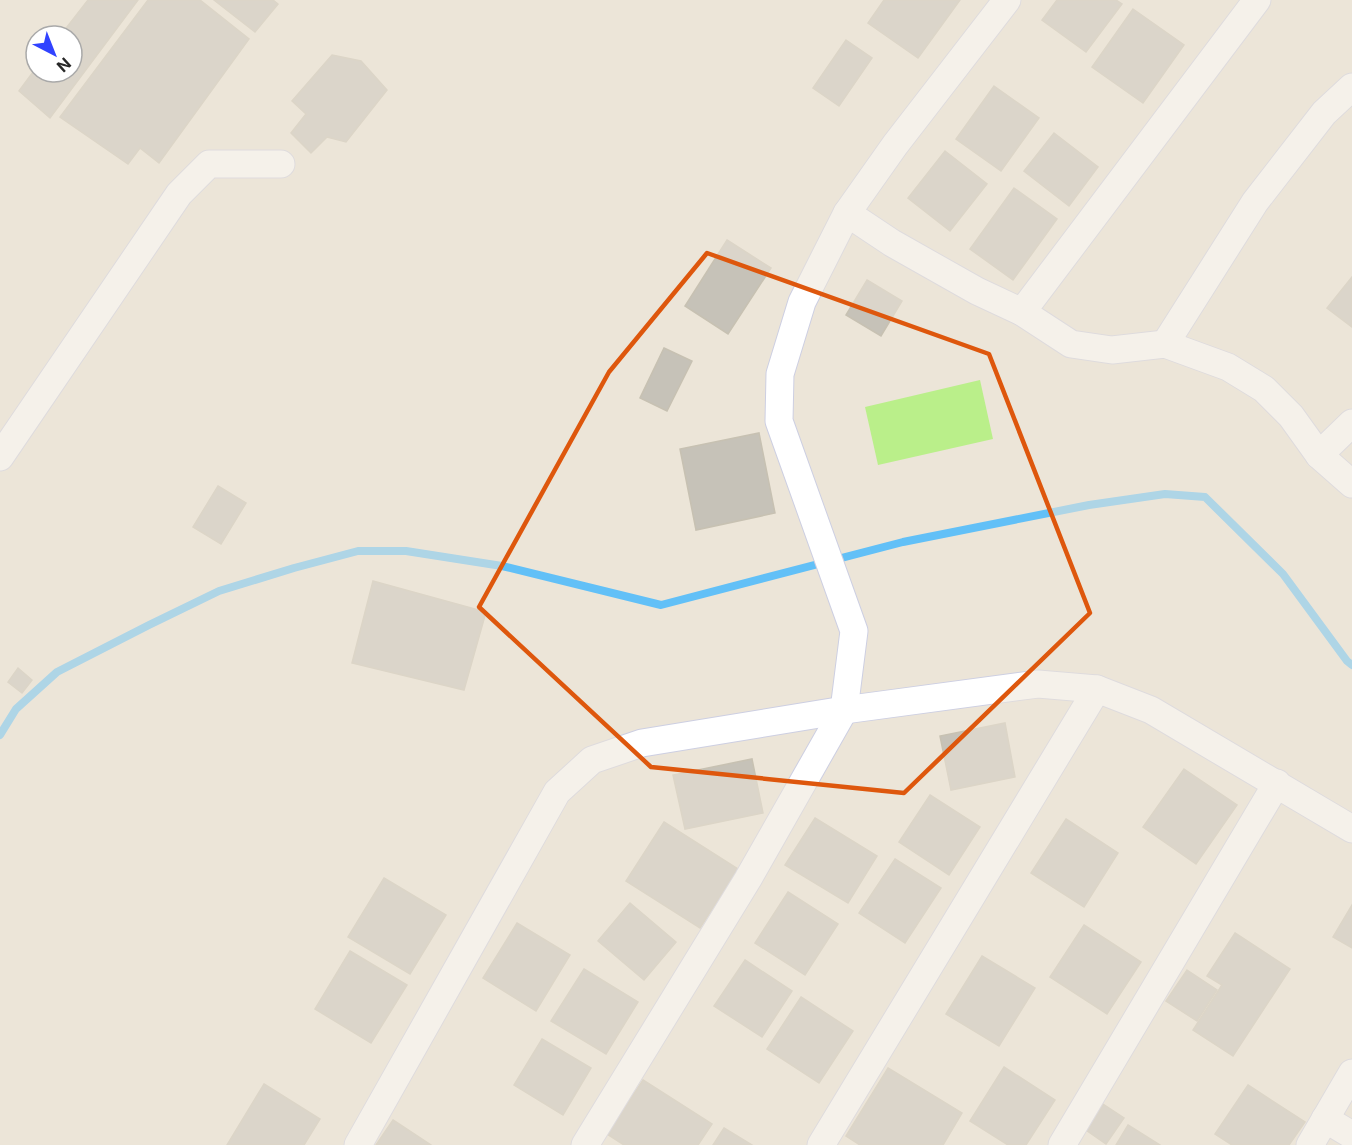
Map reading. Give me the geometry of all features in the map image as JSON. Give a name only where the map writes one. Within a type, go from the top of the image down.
[{"type":"street","points":[[585,1145],[748,879],[844,710],[855,631],[779,421],[780,374],[802,302],[846,213],[895,145],[1007,0]]},
{"type":"street","points":[[1022,312],[1257,0]]},
{"type":"street","points":[[1165,344],[1255,202],[1324,113],[1352,87]]},
{"type":"street","points":[[0,457],[179,194],[209,164],[281,164]]},
{"type":"street","points":[[846,213],[892,243],[1022,312],[1071,344],[1112,350],[1165,344],[1228,367],[1264,389],[1291,416],[1319,455],[1352,484]]},
{"type":"street","points":[[1319,455],[1352,423]]},
{"type":"street","points":[[358,1145],[557,792],[592,760],[642,743],[844,710],[1038,684],[1097,689],[1150,710],[1352,829]]},
{"type":"street","points":[[821,1145],[1097,689]]},
{"type":"street","points":[[1062,1145],[1277,783]]},
{"type":"street","points":[[1310,1145],[1352,1073]]},
{"type":"street","points":[[1325,1119],[1352,1135]]},
{"type":"highlighted area","points":[[707,253],[989,354],[1090,613],[904,793],[651,767],[479,607],[609,372]]},
{"type":"green space","points":[[980,380],[993,439],[878,465],[865,407]]},
{"type":"building","points":[[88,0],[138,0],[84,72],[84,24],[69,24]]},
{"type":"building","points":[[148,0],[200,0],[249,39],[159,163],[140,148],[128,164],[60,117]]},
{"type":"building","points":[[214,0],[273,0],[278,4],[255,32]]},
{"type":"building","points":[[884,0],[960,0],[918,58],[868,23]]},
{"type":"building","points":[[1057,0],[1116,0],[1122,4],[1086,52],[1042,20]]},
{"type":"building","points":[[1133,9],[1184,45],[1143,103],[1092,67]]},
{"type":"building","points":[[846,40],[872,58],[839,106],[813,88]]},
{"type":"building","points":[[332,55],[361,61],[387,90],[346,142],[327,137],[311,153],[291,133],[306,114],[292,101]]},
{"type":"building","points":[[24,84],[75,84],[50,118],[19,91]]},
{"type":"building","points":[[994,86],[1039,118],[1001,171],[956,139]]},
{"type":"building","points":[[1054,133],[1098,167],[1069,206],[1024,171]]},
{"type":"building","points":[[945,151],[987,184],[950,231],[908,198]]},
{"type":"building","points":[[1014,188],[1057,219],[1013,280],[970,249]]},
{"type":"building","points":[[727,240],[771,268],[728,334],[685,306]]},
{"type":"building","points":[[1352,277],[1352,327],[1327,308]]},
{"type":"building","points":[[867,280],[902,301],[881,336],[846,315]]},
{"type":"building","points":[[664,348],[692,361],[667,411],[640,398]]},
{"type":"building","points":[[759,433],[775,513],[696,530],[680,449]]},
{"type":"building","points":[[218,486],[246,503],[221,544],[193,527]]},
{"type":"building","points":[[373,581],[486,612],[464,690],[352,663]]},
{"type":"building","points":[[18,668],[32,680],[22,693],[8,682]]},
{"type":"building","points":[[1005,723],[1015,777],[951,790],[940,736]]},
{"type":"building","points":[[752,759],[763,813],[685,829],[673,775]]},
{"type":"building","points":[[1184,769],[1237,805],[1196,864],[1143,827]]},
{"type":"building","points":[[930,795],[980,827],[949,875],[899,842]]},
{"type":"building","points":[[815,818],[877,856],[848,903],[785,865]]},
{"type":"building","points":[[1066,819],[1118,853],[1084,907],[1031,873]]},
{"type":"building","points":[[664,822],[738,869],[700,928],[626,881]]},
{"type":"building","points":[[895,859],[941,888],[905,943],[859,913]]},
{"type":"building","points":[[384,878],[446,915],[410,974],[348,937]]},
{"type":"building","points":[[788,892],[838,924],[805,975],[755,943]]},
{"type":"building","points":[[630,903],[676,942],[644,980],[598,941]]},
{"type":"building","points":[[1352,905],[1352,948],[1333,937]]},
{"type":"building","points":[[517,923],[570,955],[536,1011],[483,978]]},
{"type":"building","points":[[1084,925],[1141,962],[1107,1014],[1050,977]]},
{"type":"building","points":[[1235,933],[1290,969],[1233,1056],[1193,1030],[1222,985],[1207,976]]},
{"type":"building","points":[[350,951],[407,985],[371,1043],[315,1009]]},
{"type":"building","points":[[982,956],[1035,988],[999,1046],[946,1014]]},
{"type":"building","points":[[745,960],[792,991],[762,1037],[714,1006]]},
{"type":"building","points":[[584,969],[638,1002],[606,1054],[551,1021]]},
{"type":"building","points":[[1187,970],[1217,990],[1197,1021],[1166,1001]]},
{"type":"building","points":[[801,997],[853,1031],[819,1083],[767,1049]]},
{"type":"building","points":[[542,1039],[591,1068],[563,1115],[514,1085]]},
{"type":"building","points":[[1004,1067],[1055,1100],[1026,1145],[1008,1145],[970,1121]]},
{"type":"building","points":[[888,1068],[962,1113],[943,1145],[860,1145],[846,1136]]},
{"type":"building","points":[[643,1080],[712,1124],[698,1145],[624,1145],[607,1134]]},
{"type":"building","points":[[264,1084],[320,1119],[304,1145],[227,1145]]},
{"type":"building","points":[[1248,1085],[1305,1122],[1289,1145],[1232,1145],[1215,1134]]},
{"type":"building","points":[[1103,1104],[1124,1118],[1106,1144],[1086,1130]]},
{"type":"building","points":[[393,1120],[431,1145],[376,1145]]},
{"type":"building","points":[[1128,1125],[1160,1145],[1116,1145]]},
{"type":"building","points":[[724,1128],[752,1145],[713,1145]]},
{"type":"waterway","points":[[0,735],[16,709],[57,672],[219,591],[358,551],[406,551],[502,566],[661,605],[903,542],[1089,505],[1165,494],[1205,497],[1283,574],[1352,665]]}]
